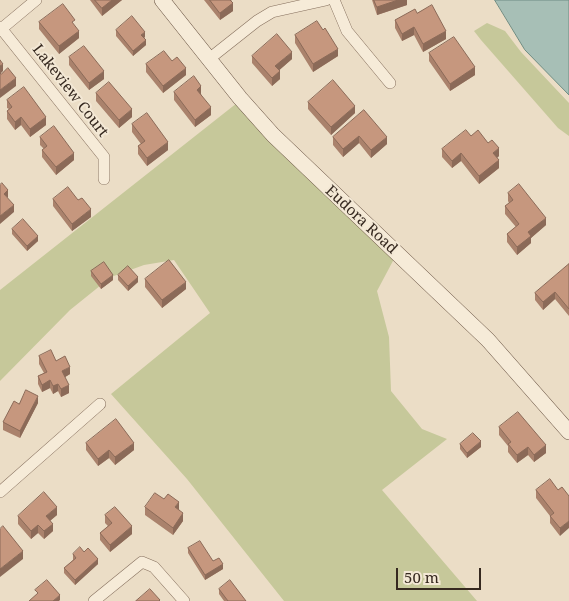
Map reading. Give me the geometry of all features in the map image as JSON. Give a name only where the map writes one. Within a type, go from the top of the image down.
[{"type":"street","points":[[0,28],[36,0]]},
{"type":"street","name":"Eudora Road","points":[[162,0],[273,135],[488,340],[569,432]]},
{"type":"street","points":[[209,59],[257,21],[272,12],[326,0]]},
{"type":"street","points":[[334,0],[347,31],[390,83]]},
{"type":"street","name":"Lakeview Court","points":[[0,28],[104,157],[104,179]]},
{"type":"street","points":[[0,492],[100,404]]},
{"type":"street","points":[[94,601],[142,562],[154,567],[184,601]]},
{"type":"green space","points":[[487,23],[505,31],[521,52],[569,103],[569,136],[558,128],[474,31]]},
{"type":"green space","points":[[237,103],[394,259],[377,291],[389,337],[391,391],[422,429],[447,439],[382,490],[477,601],[284,601],[187,479],[111,394],[210,313],[174,260],[144,265],[111,277],[70,310],[0,381],[0,290]]},
{"type":"shaded area","points":[[495,0],[569,0],[569,95],[525,50]]},
{"type":"building","points":[[95,0],[112,0],[102,8]]},
{"type":"building","points":[[210,0],[230,0],[233,3],[220,13]]},
{"type":"building","points":[[374,0],[398,0],[377,7]]},
{"type":"building","points":[[63,4],[75,20],[72,22],[79,31],[59,46],[39,22]]},
{"type":"building","points":[[432,5],[446,31],[423,44],[414,27],[402,34],[395,20],[415,9],[417,13]]},
{"type":"building","points":[[132,16],[145,32],[141,35],[146,40],[133,51],[116,30]]},
{"type":"building","points":[[317,21],[323,30],[325,28],[338,49],[313,64],[295,35]]},
{"type":"building","points":[[277,34],[292,52],[275,66],[280,71],[272,78],[252,56]]},
{"type":"building","points":[[454,37],[475,67],[450,84],[429,53]]},
{"type":"building","points":[[84,46],[104,71],[89,83],[69,57]]},
{"type":"building","points":[[164,51],[172,61],[177,57],[186,68],[163,86],[146,64]]},
{"type":"building","points":[[8,68],[16,78],[0,90],[0,73]]},
{"type":"building","points":[[194,76],[201,86],[197,90],[211,107],[195,120],[174,92]]},
{"type":"building","points":[[333,80],[355,106],[331,127],[308,102]]},
{"type":"building","points":[[109,82],[132,109],[119,120],[96,93]]},
{"type":"building","points":[[24,87],[46,117],[30,129],[21,117],[15,122],[7,111],[12,107],[7,100]]},
{"type":"building","points":[[364,110],[387,137],[371,150],[359,136],[343,149],[333,137]]},
{"type":"building","points":[[147,113],[168,142],[147,158],[138,146],[145,141],[132,124]]},
{"type":"building","points":[[54,126],[74,153],[56,167],[42,150],[47,146],[40,137]]},
{"type":"building","points":[[466,130],[471,136],[478,130],[488,143],[492,140],[499,148],[493,153],[499,160],[479,176],[461,153],[452,161],[442,149]]},
{"type":"building","points":[[2,183],[8,190],[4,194],[14,205],[0,216],[0,185]]},
{"type":"building","points":[[519,184],[546,218],[528,232],[531,236],[517,247],[507,234],[519,224],[505,206],[513,200],[508,193]]},
{"type":"building","points":[[68,187],[78,200],[82,198],[91,209],[72,224],[53,199]]},
{"type":"building","points":[[23,219],[38,236],[27,246],[12,229]]},
{"type":"building","points":[[169,260],[186,282],[162,300],[145,279]]},
{"type":"building","points":[[104,262],[113,275],[101,284],[91,271]]},
{"type":"building","points":[[569,264],[569,309],[555,292],[543,302],[535,293]]},
{"type":"building","points":[[128,266],[138,277],[128,286],[118,275]]},
{"type":"building","points":[[51,350],[56,361],[65,356],[70,367],[62,371],[69,385],[61,389],[58,384],[53,386],[50,380],[42,385],[38,376],[47,372],[39,356]]},
{"type":"building","points":[[26,390],[38,396],[20,431],[3,422],[14,401],[19,404]]},
{"type":"building","points":[[518,412],[546,445],[534,455],[528,447],[517,455],[508,444],[511,442],[499,427]]},
{"type":"building","points":[[116,419],[134,443],[115,457],[109,450],[98,459],[86,443]]},
{"type":"building","points":[[473,433],[481,441],[467,453],[460,444]]},
{"type":"building","points":[[550,479],[558,490],[562,487],[569,496],[569,521],[560,528],[550,516],[554,513],[536,490]]},
{"type":"building","points":[[44,492],[57,507],[46,516],[53,524],[44,531],[38,525],[31,531],[18,516]]},
{"type":"building","points":[[155,493],[164,499],[168,494],[179,502],[175,507],[183,513],[173,528],[145,507]]},
{"type":"building","points":[[115,507],[132,526],[110,545],[100,533],[112,523],[105,515]]},
{"type":"building","points":[[3,526],[23,551],[0,569],[0,529]]},
{"type":"building","points":[[200,541],[213,561],[219,558],[223,564],[205,575],[188,548]]},
{"type":"building","points":[[80,547],[84,552],[88,548],[98,559],[75,580],[64,568],[76,558],[73,554]]},
{"type":"building","points":[[47,580],[60,595],[53,601],[29,601],[38,593],[35,590]]},
{"type":"building","points":[[230,580],[246,601],[228,601],[219,589]]},
{"type":"building","points":[[150,589],[159,601],[136,601]]}]
